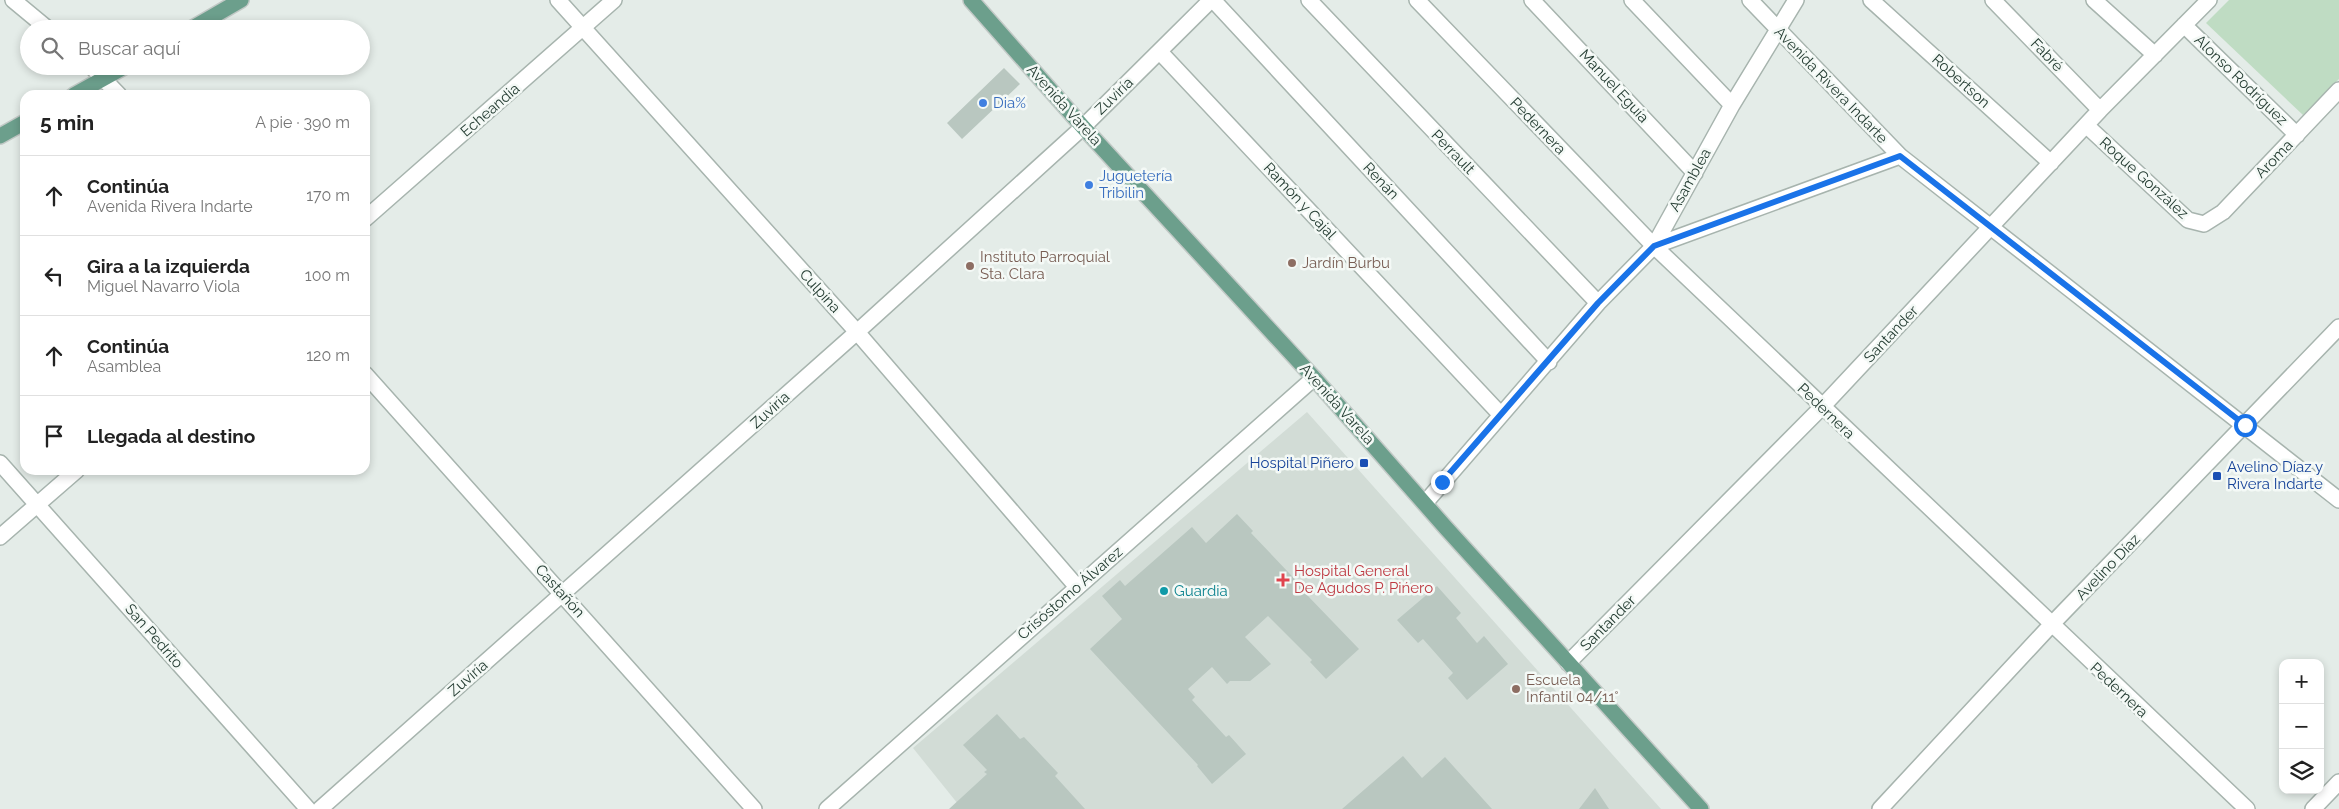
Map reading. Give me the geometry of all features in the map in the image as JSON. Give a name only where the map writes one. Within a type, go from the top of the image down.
[{"type":"main road","points":[[207,20],[241,0]]},
{"type":"main road","name":"Avenida Varela","points":[[971,0],[1083,127],[1314,378],[1701,809]]},
{"type":"main road","points":[[83,90],[110,75]]},
{"type":"main road","points":[[0,136],[20,125]]},
{"type":"street","name":"Culpina","points":[[558,0],[857,332],[1077,587]]},
{"type":"street","name":"Echeandia","points":[[370,215],[614,0]]},
{"type":"street","name":"Zuviría","points":[[320,809],[857,332],[1083,127],[1212,0]]},
{"type":"street","name":"Renán","points":[[1212,0],[1549,362]]},
{"type":"street","name":"Perrault","points":[[1309,0],[1598,303]]},
{"type":"street","name":"Pedernera","points":[[1417,0],[1654,246],[1822,408],[2247,809]]},
{"type":"street","name":"Manuel Eguía","points":[[1532,0],[1695,173]]},
{"type":"street","points":[[1632,0],[1732,105]]},
{"type":"street","name":"Avenida Rivera Indarte","points":[[1750,0],[1900,156],[2339,500]]},
{"type":"street","name":"Asamblea","points":[[1425,503],[1549,362],[1598,303],[1654,246],[1732,105],[1796,0]]},
{"type":"street","name":"Robertson","points":[[1871,0],[2051,163]]},
{"type":"street","name":"Fabré","points":[[1993,0],[2100,110]]},
{"type":"street","points":[[2094,0],[2155,55]]},
{"type":"street","name":"Santander","points":[[1568,663],[1822,408],[2100,110],[2209,0]]},
{"type":"street","points":[[18,2],[38,20]]},
{"type":"street","name":"Alonso Rodríguez","points":[[2184,25],[2297,135]]},
{"type":"street","name":"Ramón y Cajal","points":[[1160,52],[1501,415]]},
{"type":"street","points":[[101,75],[115,90]]},
{"type":"street","name":"Aroma","points":[[2204,224],[2223,212],[2339,90]]},
{"type":"street","name":"Roque González","points":[[2087,126],[2188,220],[2204,224]]},
{"type":"street","points":[[1654,246],[1900,156]]},
{"type":"street","name":"Avelino Díaz","points":[[1880,809],[2051,625],[2339,327]]},
{"type":"street","name":"Crisóstomo Álvarez","points":[[827,809],[1314,378]]},
{"type":"street","name":"Castañón","points":[[370,380],[754,809]]},
{"type":"street","name":"San Pedrito","points":[[0,463],[308,809]]},
{"type":"street","points":[[0,537],[70,475]]},
{"type":"street","points":[[2313,809],[2339,782]]},
{"type":"shaded area","name":"Hospital General De Agudos P. Pińero","points":[[1307,412],[1661,809],[962,809],[913,748]]},
{"type":"green space","points":[[2229,0],[2339,0],[2339,79],[2303,115],[2206,23]]},
{"type":"building","name":"Dia%","points":[[1004,68],[1020,84],[962,139],[947,123]]},
{"type":"building","points":[[1237,514],[1253,531],[1251,533],[1308,593],[1307,595],[1359,649],[1326,679],[1310,662],[1312,660],[1268,616],[1245,637],[1271,664],[1250,681],[1230,681],[1227,684],[1212,667],[1188,689],[1195,697],[1192,700],[1226,737],[1229,735],[1246,754],[1212,784],[1198,765],[1090,649],[1122,619],[1102,596],[1120,580],[1125,586],[1192,527],[1206,543]]},
{"type":"building","points":[[1437,586],[1461,613],[1456,618],[1477,643],[1484,636],[1508,664],[1467,700],[1448,678],[1453,673],[1423,639],[1418,643],[1397,620]]},
{"type":"building","points":[[997,714],[1020,739],[1024,737],[1058,773],[1055,776],[1085,809],[949,809],[987,774],[984,772],[987,770],[963,745]]},
{"type":"building","points":[[1403,756],[1422,778],[1445,757],[1492,809],[1342,809]]},
{"type":"building","points":[[1595,788],[1609,809],[1579,809]]},
{"type":"place","name":"Dia%","points":[[983,103]]},
{"type":"place","name":"Juguetería Tribilin","points":[[1089,185]]},
{"type":"place","name":"Jardín Burbu","points":[[1292,263]]},
{"type":"place","name":"Instituto Parroquial Sta. Clara","points":[[970,266]]},
{"type":"place","name":"Hospital Piñero","points":[[1364,463]]},
{"type":"place","name":"Avelino Díaz y Rivera Indarte","points":[[2217,476]]},
{"type":"place","name":"Hospital General De Agudos P. Pińero","points":[[1283,580]]},
{"type":"place","name":"Guardia","points":[[1164,591]]},
{"type":"place","name":"Escuela Infantil 04/11°","points":[[1516,689]]},
{"type":"route","points":[[1442,482],[1549,362],[1598,303],[1654,246],[1900,156],[2245,425]]}]
